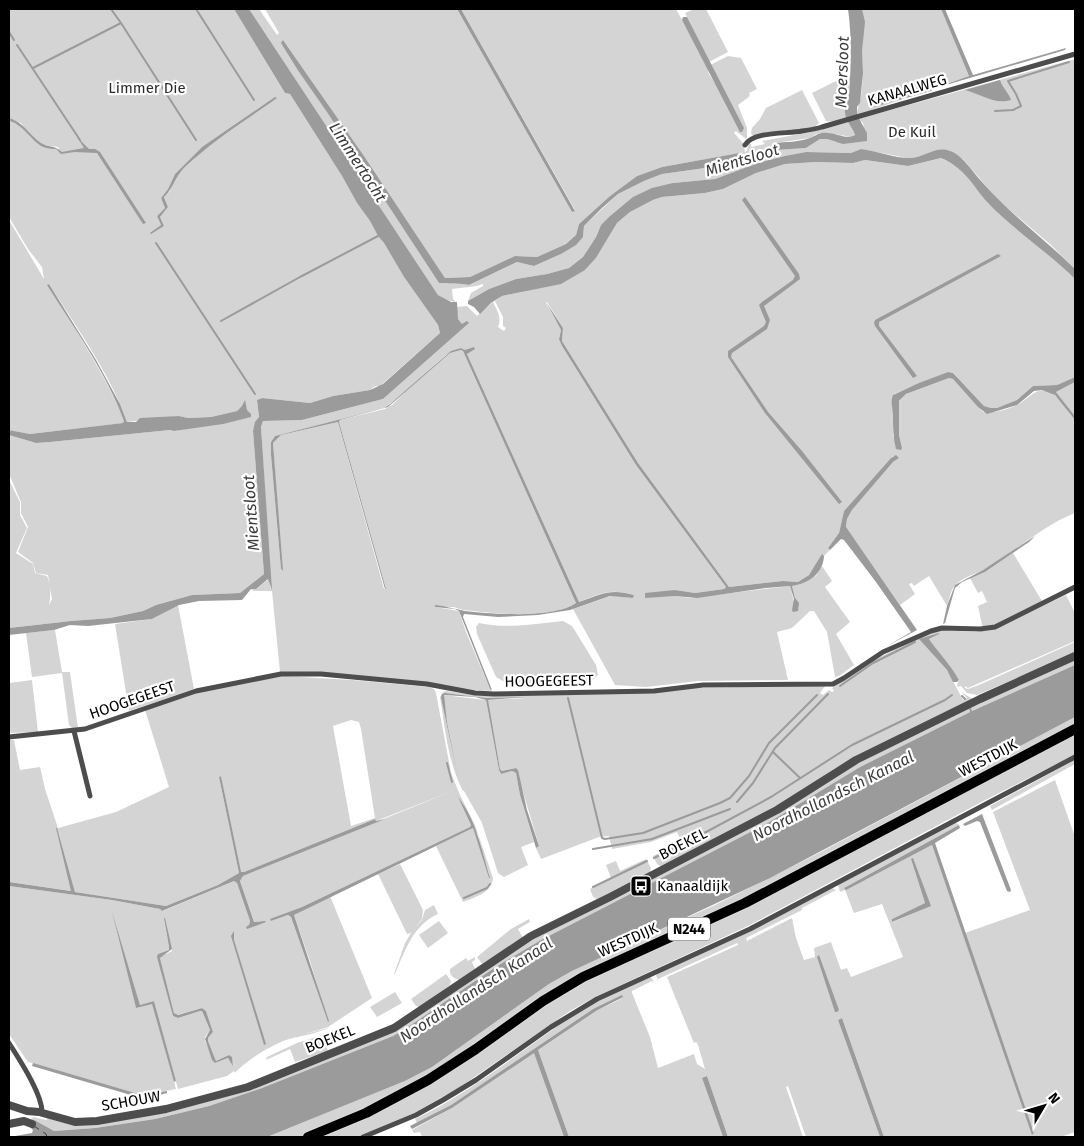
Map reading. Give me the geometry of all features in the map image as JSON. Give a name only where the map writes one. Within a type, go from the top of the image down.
[{"type":"main road","name":"WESTDIJK","points":[[308,1137],[366,1113],[428,1080],[476,1049],[543,1001],[583,977],[745,903],[1075,729]]},
{"type":"street","name":"KANAALWEG","points":[[745,145],[751,139],[767,134],[802,132],[845,121],[1075,54]]},
{"type":"street","name":"HOOGEGEEST","points":[[9,737],[74,731],[196,691],[286,673],[321,674],[427,684],[475,693],[494,694],[654,691],[703,685],[833,684],[882,652],[931,631],[942,628],[973,630],[995,626],[1075,587]]},
{"type":"street","name":"BOEKEL","points":[[222,1093],[248,1087],[394,1028],[531,936],[666,869],[777,810],[856,760],[980,698],[1075,656]]},
{"type":"street","points":[[74,731],[90,796]]},
{"type":"street","points":[[363,1137],[416,1115],[443,1100],[596,999],[750,929],[1075,757]]},
{"type":"street","points":[[9,1043],[26,1071],[40,1101],[42,1113]]},
{"type":"street","name":"SCHOUW","points":[[9,1105],[75,1122],[97,1121],[166,1109],[222,1093]]},
{"type":"street","points":[[9,1124],[24,1121],[32,1124]]},
{"type":"green space","name":"Limmer Die","points":[[9,9],[234,9],[285,93],[290,94],[404,277],[438,325],[440,333],[380,386],[375,386],[370,390],[333,396],[310,403],[262,398],[257,400],[259,417],[253,431],[264,574],[240,593],[192,595],[156,605],[143,611],[110,618],[9,628],[9,480],[20,502],[20,515],[27,528],[16,553],[33,564],[35,573],[47,576],[50,586],[48,575],[36,573],[33,563],[18,552],[28,527],[21,513],[21,502],[9,474],[9,435],[36,443],[50,442],[174,431],[250,417],[251,415],[245,404],[237,411],[211,417],[188,418],[179,416],[127,422],[103,369],[49,284],[99,368],[125,421],[124,423],[30,434],[9,430],[9,220],[44,279],[42,267],[28,249],[9,217],[9,121],[16,123],[42,146],[60,151],[58,147],[43,145],[21,123],[9,119]],"holes":[[[276,98],[203,150],[180,172],[169,192],[164,196],[168,207],[160,217],[164,226],[151,233],[161,225],[157,216],[165,208],[161,198],[168,189],[175,174],[202,147]],[[50,587],[52,599],[49,605]]]},
{"type":"green space","name":"De Kuil","points":[[249,9],[259,9],[277,35],[279,33],[265,9],[457,9],[572,212],[575,210],[461,9],[676,9],[706,63],[709,74],[744,128],[710,65],[728,56],[741,58],[757,89],[749,93],[750,96],[738,105],[747,128],[747,138],[736,131],[734,133],[743,143],[745,152],[749,143],[751,147],[765,144],[762,141],[811,132],[849,122],[855,134],[852,137],[829,133],[816,134],[810,138],[775,143],[776,150],[806,148],[820,139],[836,142],[867,141],[863,123],[858,119],[1075,59],[1075,269],[1051,245],[998,200],[963,159],[941,150],[916,158],[907,158],[861,149],[851,153],[806,152],[768,160],[715,179],[673,183],[601,225],[596,237],[583,257],[569,268],[516,279],[489,289],[468,301],[471,293],[483,286],[483,284],[452,289],[453,299],[456,302],[446,300],[438,295]],"holes":[[[283,40],[364,156],[445,278],[470,277],[515,256],[537,257],[566,244],[576,235],[579,224],[610,196],[637,176],[662,167],[739,153],[698,169],[662,174],[618,194],[584,226],[583,237],[561,254],[534,266],[517,262],[469,285],[439,283],[327,111],[299,72]]]},
{"type":"green space","points":[[694,9],[706,9],[728,52],[709,62],[685,13]]},
{"type":"green space","points":[[862,9],[941,9],[969,76],[857,115],[862,82]]},
{"type":"green space","points":[[850,77],[849,99],[845,112],[847,118],[834,122],[826,121],[812,93],[836,81]]},
{"type":"green space","points":[[802,90],[819,123],[815,127],[753,136],[751,133],[752,128],[766,108]]},
{"type":"green space","points":[[941,158],[960,168],[988,203],[1075,279],[1075,377],[1057,385],[1033,386],[1017,400],[997,408],[991,408],[984,406],[953,373],[948,372],[894,394],[893,436],[902,448],[899,435],[897,404],[906,394],[949,378],[953,379],[983,412],[996,412],[1017,405],[1037,391],[1042,390],[1052,393],[1075,420],[1075,513],[1051,525],[995,563],[959,582],[952,590],[947,606],[929,576],[914,586],[912,583],[909,584],[915,594],[900,605],[846,528],[847,519],[852,510],[893,462],[899,458],[893,456],[844,511],[839,533],[828,548],[830,550],[823,555],[809,575],[798,582],[783,581],[729,587],[638,463],[562,341],[563,328],[547,302],[561,330],[559,338],[562,346],[636,465],[726,587],[724,589],[695,593],[675,590],[645,597],[675,596],[690,598],[790,586],[794,602],[798,603],[792,586],[816,576],[822,566],[832,581],[825,587],[850,622],[836,634],[854,665],[839,676],[835,677],[827,632],[814,611],[810,611],[792,628],[777,632],[788,680],[698,681],[646,687],[615,685],[573,609],[611,596],[633,598],[634,595],[606,592],[579,602],[467,354],[468,352],[461,348],[451,353],[463,351],[576,603],[564,609],[536,614],[505,614],[463,610],[454,607],[435,607],[459,611],[491,691],[280,672],[272,591],[254,591],[251,589],[256,589],[269,579],[271,590],[261,427],[263,421],[302,420],[383,399],[469,323],[462,324],[458,319],[456,307],[467,306],[477,316],[493,302],[499,317],[498,327],[504,331],[506,328],[503,326],[503,317],[495,301],[502,296],[522,292],[585,270],[596,258],[617,223],[630,212],[662,197],[705,193],[723,189],[756,173],[785,164],[816,162],[853,163],[865,160],[908,166]],"holes":[[[450,353],[422,376],[446,355]],[[406,391],[392,405],[385,409],[340,420],[339,422],[386,589],[384,589],[338,422],[281,435],[273,443],[282,571],[271,442],[275,436],[384,408]]]},
{"type":"green space","points":[[1075,382],[1075,416],[1056,392]]},
{"type":"green space","points":[[1013,553],[1042,601],[994,625],[984,627],[978,606],[987,602],[982,591],[978,593],[970,578],[985,572]]},
{"type":"green space","points":[[1066,595],[1075,613],[1075,641],[968,688],[965,686],[965,688],[968,689],[979,685],[1075,642],[1075,653],[977,695],[967,693],[961,686],[958,687],[959,680],[956,675],[929,639],[939,634],[920,640],[947,670],[963,700],[967,698],[961,692],[973,699],[834,769],[788,801],[662,867],[657,864],[653,856],[682,842],[677,832],[651,842],[612,849],[609,836],[599,837],[541,859],[536,848],[539,846],[516,768],[502,771],[500,769],[487,700],[526,698],[487,698],[445,693],[443,694],[441,698],[459,782],[443,695],[486,700],[499,770],[501,774],[512,771],[516,773],[520,795],[534,842],[521,847],[528,865],[504,877],[498,873],[482,823],[463,791],[458,780],[450,757],[440,697],[443,692],[446,691],[482,696],[826,685],[820,693],[823,695],[829,690],[834,691],[832,688],[872,661],[918,638],[940,630],[977,632],[995,628]]},
{"type":"green space","points":[[178,605],[194,689],[129,711],[115,624],[152,619]]},
{"type":"green space","points":[[563,621],[572,626],[596,665],[598,675],[593,680],[514,684],[496,677],[477,634],[476,627],[479,623],[510,626]]},
{"type":"green space","points":[[55,630],[62,672],[70,672],[78,728],[72,728],[69,725],[62,673],[32,677],[26,633]]},
{"type":"green space","points":[[1075,660],[1075,665],[972,711],[971,709],[969,710],[970,712],[860,767],[766,824],[541,940],[497,966],[393,1036],[262,1088],[209,1106],[155,1119],[95,1128],[54,1131],[30,1120],[33,1117],[46,1120],[48,1118],[75,1124],[197,1104],[379,1037],[497,960],[550,929],[618,895],[638,888],[643,883],[745,831],[853,766],[969,706]]},
{"type":"green space","points":[[283,676],[352,680],[434,689],[451,773],[475,825],[493,878],[492,883],[482,894],[463,902],[436,846],[473,828],[490,878],[478,835],[458,797],[471,825],[470,827],[302,907],[271,919],[271,921],[288,915],[291,917],[328,1022],[294,915],[330,896],[372,998],[328,1027],[302,1035],[331,1027],[286,1040],[270,1047],[254,1057],[235,1073],[234,1071],[227,1076],[178,1089],[154,1001],[140,1005],[114,920],[136,1008],[152,1003],[176,1089],[142,1095],[28,1062],[9,1034],[9,886],[112,900],[163,911],[234,881],[237,883],[250,921],[249,925],[264,921],[254,922],[240,881],[243,876],[455,790],[240,872],[221,776],[219,777],[239,873],[218,885],[166,906],[75,892],[57,828],[72,891],[9,882],[9,740],[14,740],[20,770],[40,767],[58,828],[116,812],[169,787],[145,710],[199,692]],"holes":[[[351,720],[359,722],[361,729],[375,818],[351,826],[333,726]],[[164,919],[172,951],[160,958],[174,1013],[177,1015],[202,1008],[206,1011],[213,1032],[208,1041],[216,1061],[229,1055],[234,1065],[228,1058],[215,1063],[205,1041],[205,1037],[210,1030],[202,1011],[178,1018],[173,1016],[158,954],[169,950]]]},
{"type":"green space","points":[[32,680],[38,732],[9,733],[9,683]]},
{"type":"green space","points":[[1075,717],[1075,725],[744,900],[619,957],[427,1078],[338,1123],[300,1137],[267,1137],[405,1081],[432,1067],[549,984],[572,971],[715,905],[817,854]]},
{"type":"green space","points":[[1075,732],[1075,755],[991,797],[748,926],[595,997],[570,1011],[460,1087],[414,1113],[357,1137],[316,1137],[344,1126],[584,980]]},
{"type":"green space","points":[[1075,760],[1075,764],[992,810],[990,806]]},
{"type":"green space","points":[[1055,780],[1075,837],[1075,1132],[1060,1137],[884,1137],[842,1018],[838,1020],[880,1137],[806,1137],[788,1086],[786,1087],[803,1137],[728,1137],[707,1076],[702,1078],[723,1137],[569,1137],[538,1050],[596,1011],[623,998],[593,1009],[451,1105],[417,1123],[415,1119],[476,1084],[580,1011],[649,977],[652,978],[654,983],[652,981],[632,991],[632,993],[650,1037],[658,1068],[694,1054],[697,1064],[705,1069],[698,1045],[696,1042],[694,1043],[667,977],[738,945],[737,943],[658,979],[658,981],[656,975],[832,888],[836,890],[802,908],[802,910],[746,938],[747,941],[792,918],[796,938],[804,960],[815,957],[814,948],[831,942],[841,970],[847,968],[851,977],[903,957],[882,904],[854,913],[845,890],[840,892],[838,885],[955,822],[959,825],[844,888],[867,879],[932,845],[1033,1134],[965,933],[1030,910],[993,812]],"holes":[[[911,859],[930,906],[893,922],[892,919],[925,903]]]},
{"type":"green space","points":[[646,859],[651,868],[650,872],[597,899],[593,897],[590,889],[611,878],[606,865],[616,861],[620,871]]},
{"type":"green space","points":[[400,864],[423,910],[422,919],[414,929],[422,920],[425,910],[434,905],[438,914],[429,919],[416,932],[394,974],[405,943],[411,933],[407,934],[378,874]]},
{"type":"green space","points":[[529,919],[530,922],[518,929],[523,938],[482,964],[477,957],[511,929]]},
{"type":"green space","points":[[439,921],[448,933],[428,948],[419,935]]},
{"type":"green space","points":[[475,957],[475,960],[472,962],[475,969],[459,980],[452,976],[450,969],[466,958],[468,961]]},
{"type":"green space","points":[[446,974],[451,981],[450,985],[420,1007],[416,1006],[411,999]]},
{"type":"green space","points":[[395,992],[402,1003],[377,1017],[370,1007]]},
{"type":"green space","points":[[322,1035],[328,1051],[326,1052],[295,1062],[290,1049],[266,1060],[267,1057],[297,1043]]},
{"type":"green space","points":[[534,1052],[564,1137],[422,1137],[420,1132],[414,1133],[412,1130],[452,1108]]},
{"type":"water","name":"Limmertocht","points":[[234,9],[249,9],[438,295],[451,302],[457,302],[458,319],[462,324],[467,321],[469,323],[383,399],[302,420],[263,421],[261,427],[272,590],[268,579],[256,589],[251,589],[242,600],[199,601],[179,605],[152,619],[88,626],[70,625],[54,630],[9,635],[9,628],[110,618],[143,611],[156,605],[192,595],[240,593],[264,574],[253,431],[255,422],[259,417],[257,400],[262,398],[310,403],[333,396],[370,390],[383,384],[440,333],[438,325],[404,277],[290,94],[285,93]]},
{"type":"water","points":[[457,9],[461,9],[575,211],[572,212]]},
{"type":"water","points":[[848,9],[862,9],[865,22],[862,51],[863,73],[857,115],[867,133],[867,141],[843,144],[820,139],[806,148],[776,150],[774,143],[802,140],[823,133],[848,137],[855,135],[845,114],[845,106],[849,95],[851,63]]},
{"type":"water","points":[[941,9],[945,9],[973,75],[1066,48],[1065,50],[929,90],[969,76]]},
{"type":"water","points":[[683,17],[687,17],[744,128],[742,132],[740,132],[682,20]]},
{"type":"water","points":[[283,40],[364,156],[445,278],[470,277],[515,256],[537,257],[566,244],[576,235],[579,224],[610,196],[637,176],[662,167],[739,153],[741,158],[698,169],[662,174],[618,194],[584,226],[583,237],[576,245],[534,266],[517,262],[469,285],[439,283],[299,72],[281,43]]},
{"type":"water","points":[[1000,80],[1011,100],[993,100],[965,90]]},
{"type":"water","points":[[275,97],[277,98],[215,142],[184,168],[164,197],[168,207],[160,217],[164,226],[151,234],[161,225],[157,216],[165,208],[161,198],[168,189],[175,174],[202,147]]},
{"type":"water","points":[[9,118],[23,126],[41,143],[56,148],[62,152],[84,148],[77,137],[89,149],[95,149],[100,152],[146,223],[143,224],[97,153],[75,152],[61,154],[56,149],[48,149],[36,142],[22,128],[9,121]]},
{"type":"water","points":[[861,149],[910,158],[942,149],[958,155],[1005,206],[1075,269],[1075,279],[998,213],[962,172],[941,158],[908,166],[865,160],[853,163],[816,162],[785,164],[756,173],[723,189],[705,193],[662,197],[653,200],[630,212],[617,223],[596,258],[585,270],[561,284],[502,296],[491,303],[480,314],[474,307],[468,304],[468,301],[489,289],[516,279],[569,268],[583,257],[596,237],[601,225],[609,217],[633,197],[652,188],[673,183],[715,179],[761,162],[806,152],[851,153]]},
{"type":"water","points":[[745,197],[799,274],[800,279],[764,306],[770,320],[767,329],[732,353],[731,357],[768,412],[842,502],[839,504],[765,413],[728,357],[728,351],[764,326],[766,322],[759,305],[793,280],[795,276],[742,200]]},
{"type":"water","points":[[998,254],[1001,256],[879,322],[879,326],[917,376],[913,378],[875,326],[875,320]]},
{"type":"water","points":[[49,284],[96,360],[120,404],[127,422],[136,422],[140,418],[211,417],[237,411],[245,400],[251,417],[223,424],[174,431],[50,442],[36,443],[9,435],[9,430],[30,434],[123,423],[124,421],[99,368],[47,285]]},
{"type":"water","points":[[546,302],[563,328],[562,341],[638,463],[729,587],[783,581],[798,582],[809,575],[822,554],[824,556],[821,568],[814,577],[804,583],[792,586],[795,598],[799,603],[798,611],[793,612],[792,610],[794,599],[790,586],[697,598],[675,596],[645,598],[645,593],[675,590],[695,593],[724,589],[726,587],[636,465],[562,346],[559,339],[561,330]]},
{"type":"water","points":[[474,347],[475,349],[467,354],[579,602],[600,594],[612,592],[634,595],[633,598],[610,596],[570,610],[538,615],[498,617],[464,614],[463,617],[492,690],[459,611],[435,607],[435,605],[446,607],[465,611],[522,614],[552,611],[576,603],[463,351],[450,353],[388,407],[340,420],[339,422],[386,589],[338,422],[281,435],[273,443],[283,571],[281,569],[271,455],[271,442],[275,436],[384,408],[451,351]]},
{"type":"water","points":[[948,372],[953,373],[984,406],[991,408],[997,408],[1017,400],[1033,386],[1057,385],[1075,377],[1075,382],[1056,392],[1075,416],[1075,420],[1055,395],[1042,390],[1034,391],[1017,405],[987,414],[978,407],[953,379],[949,378],[906,394],[899,401],[899,435],[902,448],[901,450],[896,449],[893,395]]},
{"type":"water","points":[[896,455],[899,458],[893,462],[852,510],[847,519],[846,527],[917,630],[887,646],[911,632],[844,540],[841,539],[830,550],[828,548],[839,533],[844,511],[891,458]]},
{"type":"water","points":[[1035,536],[985,572],[962,582],[955,588],[945,623],[943,624],[955,585],[983,570]]},
{"type":"water","points":[[939,633],[929,639],[949,664],[959,680],[957,682],[953,682],[947,670],[919,639]]},
{"type":"water","name":"Noordhollandsch Kanaal","points":[[1075,665],[1075,717],[770,878],[572,971],[549,984],[432,1067],[405,1081],[267,1137],[9,1137],[32,1133],[33,1130],[30,1127],[34,1120],[54,1131],[95,1128],[155,1119],[209,1106],[262,1088],[393,1036],[497,966],[541,940],[766,824],[860,767],[970,712],[969,709],[971,708],[972,711]]},
{"type":"water","points":[[442,694],[487,698],[526,697],[488,700],[500,769],[502,771],[516,768],[518,770],[527,810],[539,846],[536,848],[520,795],[516,773],[512,771],[501,774],[499,770],[486,700],[475,697],[444,695],[447,722],[459,782],[441,698]]},
{"type":"water","points":[[221,776],[241,872],[375,819],[376,821],[385,819],[243,876],[240,881],[254,922],[266,922],[247,929],[246,927],[250,921],[237,883],[234,881],[162,911],[160,909],[112,900],[9,886],[9,882],[71,891],[56,828],[75,892],[166,906],[218,885],[239,873],[219,777]]},
{"type":"water","points":[[458,797],[474,825],[490,878],[473,828],[294,915],[328,1022],[291,917],[288,915],[271,921],[270,919],[302,907],[470,827],[471,825]]},
{"type":"water","points":[[982,814],[1011,890],[1010,892],[1007,891],[980,822],[977,821],[965,826],[963,824]]},
{"type":"water","points":[[959,825],[960,828],[935,843],[1034,1133],[1032,1135],[932,845],[846,890],[844,888]]},
{"type":"water","points":[[913,858],[931,906],[892,922],[892,919],[925,903],[911,859]]},
{"type":"water","points":[[112,912],[140,1005],[154,1001],[176,1081],[174,1082],[152,1004],[136,1008]]},
{"type":"water","points":[[164,918],[172,949],[160,958],[174,1013],[178,1015],[202,1008],[206,1011],[213,1032],[208,1041],[216,1061],[229,1055],[232,1057],[233,1066],[228,1058],[215,1063],[212,1060],[205,1039],[210,1030],[202,1011],[178,1018],[173,1016],[157,957],[158,954],[169,950]]},
{"type":"water","points":[[234,931],[234,940],[266,1044],[264,1045],[231,936]]},
{"type":"water","points":[[819,955],[839,1010],[837,1012],[835,1012],[817,957]]},
{"type":"water","points":[[622,995],[623,997],[596,1011],[538,1050],[569,1137],[564,1137],[534,1053],[452,1108],[412,1129],[410,1126],[451,1105],[593,1009]]},
{"type":"water","points":[[842,1018],[884,1137],[880,1137],[838,1020]]},
{"type":"water","points":[[33,1063],[142,1095],[167,1091],[167,1093],[149,1098],[141,1098],[32,1066]]},
{"type":"water","points":[[707,1076],[728,1137],[723,1137],[702,1078]]},
{"type":"waterway","points":[[33,68],[121,23],[111,9]]},
{"type":"waterway","points":[[196,9],[254,100]]},
{"type":"waterway","points":[[121,23],[196,140]]},
{"type":"waterway","points":[[9,32],[14,40]]},
{"type":"waterway","points":[[17,45],[80,140]]},
{"type":"waterway","points":[[995,111],[1013,110],[1021,106],[1008,81],[1069,62]]},
{"type":"waterway","points":[[873,106],[931,90]]},
{"type":"waterway","points":[[221,321],[378,236]]},
{"type":"waterway","points":[[156,243],[255,394]]},
{"type":"waterway","points":[[840,686],[873,663],[915,642]]},
{"type":"waterway","points":[[737,802],[753,783],[775,748],[828,694]]},
{"type":"waterway","points":[[568,698],[602,838],[605,839],[643,833],[730,798],[749,776],[769,743],[817,695]]},
{"type":"waterway","points":[[654,858],[771,797],[852,745],[952,695]]},
{"type":"waterway","points":[[962,696],[965,699]]},
{"type":"waterway","points":[[773,752],[800,778]]},
{"type":"waterway","points":[[447,763],[452,782]]},
{"type":"waterway","points":[[593,849],[652,839],[730,809]]},
{"type":"waterway","points":[[593,887],[647,861]]},
{"type":"waterway","points":[[464,898],[487,888],[490,884]]},
{"type":"ferry route","points":[[34,1126],[46,1134],[47,1137]]},
{"type":"place","name":"Kanaaldijk","points":[[641,886]]},
{"type":"water label","name":"Moersloot","points":[[842,72]]},
{"type":"water label","name":"Mientsloot","points":[[742,160]]},
{"type":"water label","name":"Mientsloot","points":[[251,513]]}]
